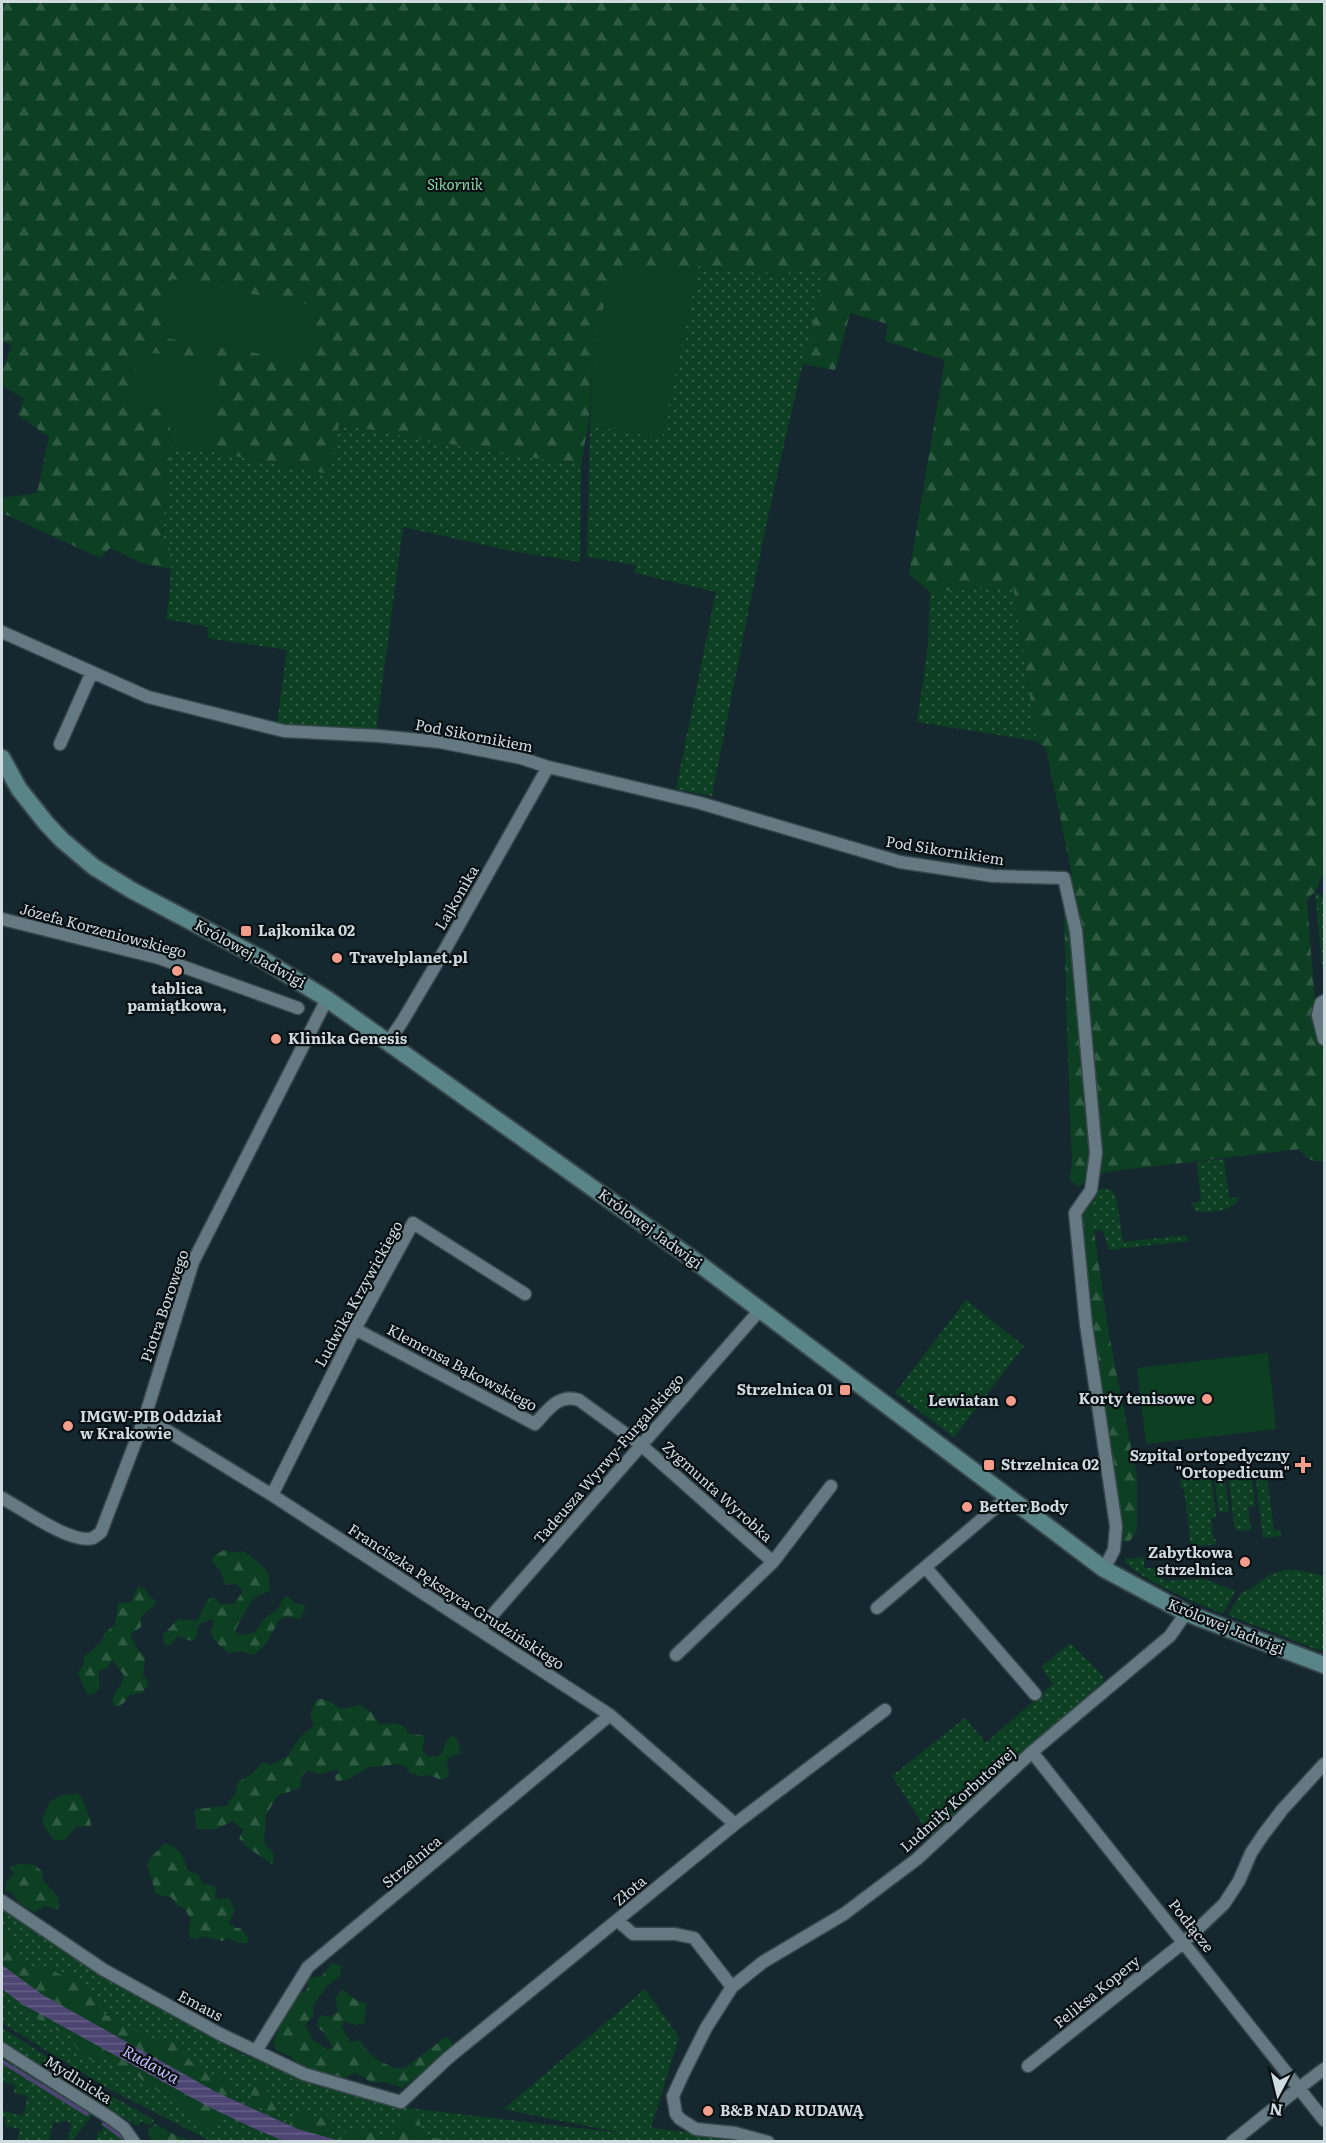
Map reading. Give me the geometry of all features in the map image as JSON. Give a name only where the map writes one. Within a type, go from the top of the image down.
[{"type":"street","name":"Pod Sikornikiem","points":[[2,632],[148,697],[284,731],[440,742],[521,758],[549,767],[700,803],[900,862],[993,876],[1064,878],[1076,931],[1096,1154],[1091,1190],[1075,1213],[1086,1325],[1116,1526],[1114,1550],[1104,1569]]},
{"type":"street","points":[[60,744],[92,672]]},
{"type":"street","name":"Królowej Jadwigi","points":[[2,758],[19,789],[46,823],[94,867],[133,891],[253,954],[327,999],[655,1232],[1104,1569],[1186,1613],[1324,1665]]},
{"type":"street","name":"Lajkonika","points":[[388,1042],[447,946],[549,767]]},
{"type":"street","name":"Józefa Korzeniowskiego","points":[[2,919],[159,958],[298,1008]]},
{"type":"street","name":"Piotra Borowego","points":[[2,1498],[61,1531],[81,1538],[93,1538],[101,1532],[145,1417],[193,1262],[327,999]]},
{"type":"street","points":[[1323,1001],[1318,1015],[1324,1039]]},
{"type":"street","name":"Ludwika Krzywickiego","points":[[272,1495],[355,1329],[413,1223],[525,1293]]},
{"type":"street","name":"Tadeusza Wyrwy-Furgalskiego","points":[[480,1629],[760,1310]]},
{"type":"street","name":"Klemensa Bąkowskiego","points":[[355,1329],[536,1424],[558,1401],[574,1398],[641,1445]]},
{"type":"street","name":"Franciszka Pększyca-Grudzińskiego","points":[[145,1417],[272,1495],[610,1715],[735,1824]]},
{"type":"street","name":"Zygmunta Wyrobka","points":[[641,1445],[772,1562]]},
{"type":"street","name":"Zygmunta Wyrobka","points":[[676,1655],[772,1562],[831,1486]]},
{"type":"street","points":[[877,1608],[1008,1497]]},
{"type":"street","points":[[926,1568],[1035,1694]]},
{"type":"street","name":"Ludmiły Korbutowej","points":[[768,2142],[735,2133],[696,2129],[675,2114],[673,2096],[706,2028],[732,1987],[763,1962],[844,1914],[916,1859],[1032,1752],[1170,1636],[1186,1613]]},
{"type":"street","name":"Złota","points":[[401,2102],[448,2058],[735,1824],[885,1710]]},
{"type":"street","name":"Strzelnica","points":[[255,2051],[308,1967],[610,1715]]},
{"type":"street","name":"Podłącze","points":[[1032,1752],[1324,2120]]},
{"type":"street","name":"Feliksa Kopery","points":[[1028,2066],[1184,1942],[1224,1904],[1263,1835],[1282,1810],[1324,1764]]},
{"type":"street","name":"Emaus","points":[[2,1901],[104,1970],[255,2051],[304,2074],[401,2102]]},
{"type":"street","points":[[618,1921],[633,1934],[675,1934],[694,1938],[732,1987]]},
{"type":"street","name":"Mydlnicka","points":[[2,2049],[112,2119],[124,2128],[134,2142]]},
{"type":"street","points":[[1232,2142],[1324,2069]]},
{"type":"green space","name":"Sikornik","points":[[2,2],[1324,2],[1324,872],[1315,892],[1307,899],[1315,1006],[1324,1057],[1324,1161],[1310,1159],[1299,1149],[1114,1171],[1087,1178],[1079,1187],[1070,1180],[1072,1164],[1064,904],[1074,894],[1046,749],[1037,741],[1013,586],[930,592],[909,574],[945,360],[885,341],[888,324],[850,313],[835,370],[802,364],[826,273],[791,268],[787,276],[698,266],[635,266],[608,286],[592,368],[589,419],[581,464],[511,455],[339,424],[329,474],[208,451],[222,365],[128,403],[169,411],[171,447],[162,539],[169,540],[171,569],[141,563],[110,548],[100,558],[2,513],[2,498],[37,493],[49,437],[18,415],[24,399],[2,385],[2,372],[12,345],[2,341]]},
{"type":"green space","points":[[635,266],[698,266],[662,437],[590,426],[592,368],[608,286]]},
{"type":"green space","points":[[698,266],[787,276],[791,268],[826,273],[779,468],[712,796],[676,789],[716,592],[635,573],[636,565],[587,557],[590,426],[662,437]]},
{"type":"green space","points":[[172,279],[317,306],[309,362],[160,337]]},
{"type":"green space","points":[[140,351],[223,364],[208,451],[171,447],[169,411],[127,403]]},
{"type":"green space","points":[[339,424],[511,455],[581,464],[580,562],[512,551],[403,527],[376,730],[277,724],[287,650],[208,638],[208,627],[166,619],[170,590],[170,551],[169,541],[162,539],[171,447],[208,451],[329,474]]},
{"type":"green space","points":[[1013,586],[1037,741],[917,722],[928,647],[930,592]]},
{"type":"green space","points":[[1315,892],[1324,898],[1324,985]]},
{"type":"green space","points":[[1224,1159],[1229,1198],[1239,1197],[1237,1202],[1227,1209],[1196,1211],[1191,1203],[1201,1201],[1197,1162]]},
{"type":"green space","points":[[1097,1189],[1110,1189],[1116,1196],[1123,1242],[1187,1235],[1188,1241],[1109,1250],[1103,1231],[1094,1230],[1090,1203]]},
{"type":"green space","points":[[1090,1203],[1108,1329],[1137,1478],[1137,1530],[1130,1541],[1121,1542],[1092,1334],[1079,1215],[1086,1204]]},
{"type":"green space","points":[[966,1300],[1024,1346],[954,1437],[895,1393]]},
{"type":"green space","name":"Korty tenisowe","points":[[1268,1353],[1276,1429],[1146,1444],[1137,1368]]},
{"type":"green space","points":[[1266,1470],[1274,1530],[1280,1530],[1281,1536],[1263,1538],[1255,1471]]},
{"type":"green space","points":[[1251,1472],[1255,1506],[1248,1507],[1251,1530],[1235,1531],[1228,1473]]},
{"type":"green space","points":[[1224,1474],[1229,1511],[1219,1512],[1214,1476]]},
{"type":"green space","points":[[1211,1476],[1216,1517],[1211,1519],[1213,1539],[1216,1539],[1216,1544],[1191,1547],[1184,1489],[1181,1488],[1180,1480]]},
{"type":"green space","points":[[224,1550],[233,1553],[242,1551],[250,1555],[268,1572],[270,1591],[253,1598],[235,1630],[238,1634],[255,1632],[265,1618],[277,1610],[284,1598],[288,1596],[295,1604],[305,1605],[300,1619],[286,1617],[279,1620],[267,1642],[255,1655],[240,1651],[228,1652],[215,1641],[211,1631],[214,1621],[211,1619],[199,1625],[195,1640],[191,1641],[178,1636],[169,1646],[165,1645],[163,1635],[178,1619],[197,1621],[205,1604],[213,1596],[220,1604],[234,1604],[242,1593],[242,1589],[236,1584],[226,1585],[221,1572],[212,1561],[212,1557]]},
{"type":"green space","points":[[1157,1556],[1144,1558],[1144,1568],[1158,1568],[1165,1581],[1204,1579],[1235,1591],[1223,1614],[1158,1585],[1125,1562],[1126,1559]]},
{"type":"green space","points":[[1285,1570],[1298,1570],[1324,1576],[1323,1649],[1318,1650],[1228,1615],[1241,1593],[1269,1575]]},
{"type":"green space","points":[[138,1586],[147,1591],[148,1595],[156,1601],[141,1617],[141,1627],[130,1634],[138,1650],[145,1657],[143,1677],[147,1679],[148,1685],[142,1693],[129,1695],[125,1702],[117,1707],[113,1704],[113,1699],[124,1675],[112,1660],[107,1668],[99,1671],[100,1686],[92,1695],[87,1694],[78,1673],[83,1665],[84,1657],[101,1642],[105,1633],[115,1624],[118,1603],[131,1602]]},
{"type":"green space","points":[[1070,1643],[1103,1676],[1104,1681],[931,1837],[892,1776],[965,1718],[986,1743],[1053,1684],[1041,1667]]},
{"type":"green space","points":[[316,1700],[329,1701],[340,1709],[361,1705],[371,1712],[379,1724],[400,1724],[409,1734],[422,1735],[425,1739],[422,1751],[428,1756],[438,1757],[453,1735],[458,1741],[461,1753],[449,1758],[447,1762],[449,1775],[442,1779],[410,1773],[401,1765],[368,1767],[354,1777],[341,1781],[336,1781],[335,1776],[339,1773],[338,1769],[319,1774],[306,1771],[300,1779],[301,1788],[278,1795],[266,1815],[264,1841],[273,1852],[272,1864],[247,1847],[239,1838],[244,1830],[233,1821],[216,1829],[197,1829],[194,1813],[196,1809],[228,1806],[229,1801],[235,1795],[238,1782],[253,1773],[263,1762],[271,1765],[287,1757],[300,1737],[314,1726],[310,1714]]},
{"type":"green space","points":[[77,1793],[83,1799],[91,1826],[77,1826],[65,1839],[56,1841],[42,1823],[47,1806],[56,1798]]},
{"type":"green space","points":[[165,1843],[178,1851],[188,1871],[198,1874],[202,1883],[216,1887],[215,1897],[229,1898],[235,1911],[228,1923],[240,1928],[249,1939],[247,1943],[238,1943],[230,1938],[222,1941],[203,1936],[190,1938],[191,1921],[185,1909],[177,1905],[171,1897],[156,1894],[147,1865],[151,1857]]},
{"type":"green space","points":[[20,1864],[34,1865],[42,1871],[43,1880],[58,1897],[60,1907],[56,1909],[46,1906],[34,1912],[20,1904],[13,1894],[5,1890],[7,1881],[14,1874],[10,1867]]},
{"type":"green space","points":[[2,1906],[159,2008],[241,2054],[288,2072],[409,2108],[620,2133],[504,2109],[645,1989],[679,2037],[651,2128],[732,2137],[744,2141],[340,2142],[298,2129],[216,2092],[43,1995],[2,1965]]},
{"type":"green space","points":[[2,1933],[10,1939],[13,1948],[30,1965],[43,1970],[52,1970],[61,1975],[70,1973],[89,1987],[90,1992],[98,1996],[101,2014],[115,2018],[123,2025],[133,2027],[138,2034],[161,2040],[170,2038],[182,2043],[186,2056],[196,2066],[206,2070],[212,2076],[223,2077],[230,2085],[232,2090],[229,2094],[221,2096],[225,2112],[210,2128],[205,2128],[181,2109],[170,2092],[157,2090],[146,2084],[136,2074],[119,2067],[107,2056],[95,2061],[82,2057],[73,2042],[78,2035],[67,2026],[66,2034],[57,2030],[55,2026],[41,2022],[27,2012],[19,2002],[5,1998]]},
{"type":"green space","points":[[332,1963],[342,1966],[340,1976],[326,1987],[313,2006],[314,2015],[305,2025],[312,2039],[328,2050],[332,2048],[325,2033],[318,2028],[318,2019],[321,2015],[330,2017],[338,2012],[336,1998],[341,1990],[357,2001],[366,2003],[365,2023],[355,2025],[344,2021],[343,2029],[350,2042],[360,2040],[368,2052],[379,2061],[397,2069],[406,2067],[446,2037],[450,2039],[453,2047],[402,2088],[385,2082],[371,2082],[356,2073],[344,2078],[305,2070],[290,2056],[277,2051],[273,2043],[281,2022],[298,1993],[306,1991],[307,1978],[322,1976]]},
{"type":"green space","points":[[2,1989],[22,2004],[253,2128],[284,2141],[211,2141],[107,2088],[2,2023]]},
{"type":"green space","points":[[2,2028],[85,2081],[154,2120],[151,2126],[141,2121],[138,2126],[2,2043]]},
{"type":"green space","points":[[4,2061],[10,2062],[93,2114],[72,2141],[68,2140],[71,2125],[63,2121],[53,2122],[49,2141],[17,2141],[20,2129],[5,2126],[6,2118],[2,2117],[2,2111],[23,2116],[28,2096],[14,2093],[15,2085],[2,2082]]},
{"type":"green space","points":[[253,2084],[263,2084],[270,2096],[278,2101],[279,2109],[267,2114],[250,2102]]},
{"type":"green space","points":[[309,2112],[314,2120],[329,2114],[335,2127],[331,2135],[318,2136],[291,2128],[292,2116]]},
{"type":"green space","points":[[413,2114],[418,2116],[426,2137],[450,2140],[457,2131],[462,2132],[462,2138],[466,2141],[342,2142],[340,2137],[342,2133],[361,2131],[365,2128],[380,2134],[394,2134],[400,2118]]},
{"type":"green space","points":[[103,2121],[118,2130],[128,2142],[96,2142],[98,2131],[101,2132],[104,2128],[100,2125]]},
{"type":"green space","points":[[155,2124],[179,2137],[184,2137],[187,2141],[151,2141],[148,2133]]},
{"type":"water","name":"Rudawa","points":[[2,1965],[43,1995],[216,2092],[298,2129],[340,2141],[284,2141],[207,2106],[22,2004],[2,1989]]},
{"type":"waterway","points":[[3,2062],[87,2114]]},
{"type":"waterway","points":[[104,2124],[123,2138]]},
{"type":"place","name":"Lajkonika 02","points":[[246,931]]},
{"type":"place","name":"Travelplanet.pl","points":[[337,958]]},
{"type":"place","name":"tablica pamiątkowa,","points":[[177,971]]},
{"type":"place","name":"Klinika Genesis","points":[[276,1039]]},
{"type":"place","name":"Strzelnica 01","points":[[845,1390]]},
{"type":"place","name":"Korty tenisowe","points":[[1207,1399]]},
{"type":"place","name":"Lewiatan","points":[[1011,1401]]},
{"type":"place","name":"IMGW-PIB Oddział w Krakowie","points":[[68,1426]]},
{"type":"place","name":"Strzelnica 02","points":[[989,1465]]},
{"type":"place","name":"Szpital ortopedyczny \"Ortopedicum\"","points":[[1303,1465]]},
{"type":"place","name":"Better Body","points":[[967,1507]]},
{"type":"place","name":"Zabytkowa strzelnica","points":[[1245,1562]]},
{"type":"place","name":"B&B NAD RUDAWĄ","points":[[708,2111]]}]
